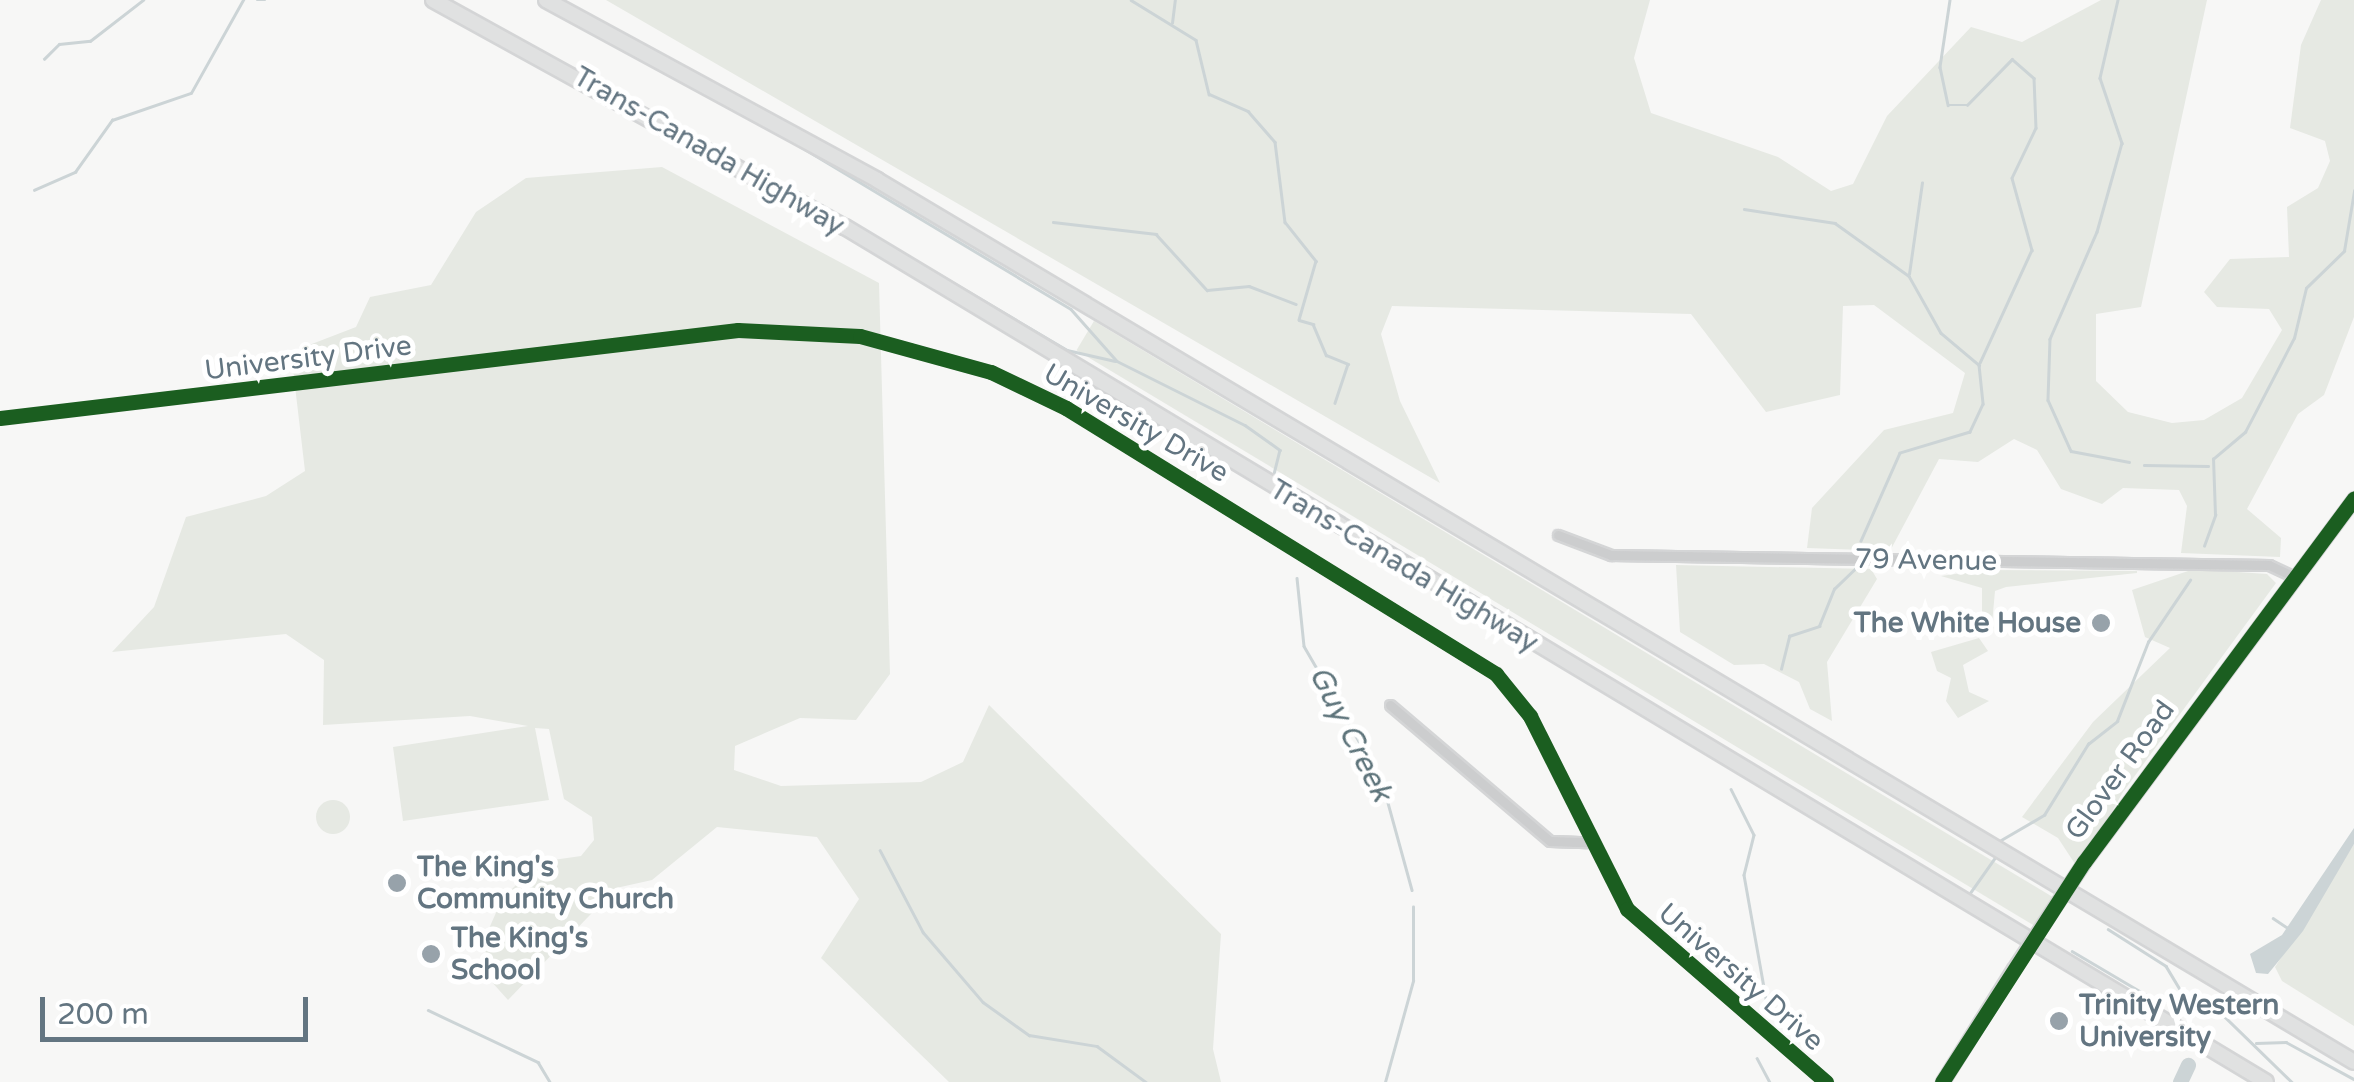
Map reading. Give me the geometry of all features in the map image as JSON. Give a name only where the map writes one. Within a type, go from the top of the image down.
[{"type":"highway","name":"Trans-Canada Highway","points":[[433,0],[845,227],[2266,1082]]},
{"type":"highway","name":"Trans-Canada Highway","points":[[546,0],[877,180],[2354,1062]]},
{"type":"main road","name":"Glover Road","points":[[1942,1082],[2084,862],[2354,498]]},
{"type":"street","name":"University Drive","points":[[0,418],[738,330],[829,332],[925,350],[1066,408],[1480,662],[1530,716],[1587,842],[1640,924],[1826,1082]]},
{"type":"street","name":"79 Avenue","points":[[1558,535],[1611,555],[2268,566],[2295,576]]},
{"type":"street","points":[[1390,704],[1550,841],[1587,842]]},
{"type":"shaded area","points":[[606,0],[1650,0],[1634,58],[1651,113],[1778,157],[1831,191],[1853,184],[1887,116],[1971,27],[2022,42],[2101,0],[2207,0],[2141,307],[2096,314],[2096,381],[2128,412],[2172,423],[2204,420],[2242,398],[2282,330],[2269,309],[2217,307],[2204,292],[2230,259],[2289,257],[2287,207],[2318,188],[2330,161],[2325,141],[2290,128],[2301,45],[2321,0],[2354,0],[2354,317],[2324,395],[2298,414],[2247,509],[2281,538],[2280,557],[2181,553],[2187,506],[2179,490],[2123,488],[2102,504],[2061,489],[2037,450],[2014,439],[1978,462],[1939,459],[1890,551],[1807,548],[1812,508],[1884,430],[1953,413],[1965,373],[1874,305],[1843,306],[1840,395],[1766,412],[1691,314],[1392,306],[1381,334],[1400,401],[1440,483]]},
{"type":"shaded area","points":[[662,167],[879,283],[890,674],[856,720],[800,718],[735,746],[734,770],[781,786],[921,782],[963,762],[989,705],[1221,934],[1213,1049],[1221,1082],[949,1082],[821,958],[859,899],[817,837],[717,827],[652,880],[616,888],[508,1000],[490,980],[484,940],[502,899],[539,862],[581,856],[594,840],[592,817],[564,799],[549,729],[535,728],[549,800],[403,821],[393,747],[528,726],[470,716],[323,725],[324,660],[286,634],[112,652],[154,607],[186,517],[266,496],[305,471],[291,352],[356,327],[370,297],[431,285],[476,212],[526,178]]},
{"type":"shaded area","points":[[1094,321],[2053,897],[2036,926],[1076,350]]},
{"type":"shaded area","points":[[1676,565],[1871,569],[1877,579],[1827,662],[1832,721],[1810,709],[1799,682],[1764,664],[1734,665],[1680,632]]},
{"type":"shaded area","points":[[2194,569],[2267,574],[2276,583],[2123,792],[2079,870],[2058,838],[2022,817],[2093,722],[2170,648],[2145,637],[2132,590]]},
{"type":"shaded area","points":[[1983,570],[2137,573],[1995,591],[1992,624],[1982,631],[1982,588],[1941,576]]},
{"type":"shaded area","points":[[1979,638],[1988,651],[1963,665],[1969,692],[1989,701],[1958,718],[1946,701],[1951,678],[1937,671],[1931,652]]},
{"type":"shaded area","points":[[333,800],[345,805],[350,817],[345,829],[333,834],[321,829],[316,817],[321,805]]},
{"type":"shaded area","points":[[2354,828],[2354,844],[2303,931],[2268,974],[2256,973],[2250,954],[2282,935]]},
{"type":"shaded area","points":[[2354,844],[2354,1026],[2282,981],[2275,967]]},
{"type":"waterway","points":[[44,59],[59,44],[90,41],[143,0]]},
{"type":"waterway","points":[[34,190],[75,172],[112,120],[191,93],[243,0]]},
{"type":"waterway","points":[[257,0],[265,0]]},
{"type":"waterway","name":"Guy Creek","points":[[1131,0],[1196,40],[1209,94],[1248,111],[1275,142],[1285,222],[1316,261],[1299,320],[1313,324],[1326,355],[1348,364],[1335,403]]},
{"type":"waterway","points":[[1172,23],[1175,0]]},
{"type":"waterway","points":[[1950,0],[1940,67],[1948,105],[1967,105],[2012,59],[2034,78],[2036,128],[2012,178],[2032,250],[1980,363]]},
{"type":"waterway","points":[[2118,0],[2100,78],[2122,143],[2097,232],[2050,339],[2048,400],[2071,451],[2129,462]]},
{"type":"waterway","points":[[798,145],[1071,309],[1117,361],[1245,425],[1280,450],[1274,474]]},
{"type":"waterway","points":[[1909,274],[1922,183]]},
{"type":"waterway","points":[[2204,546],[2215,515],[2213,459],[2245,432],[2294,338],[2306,288],[2344,251],[2354,191]]},
{"type":"waterway","points":[[822,205],[1067,350],[1115,361]]},
{"type":"waterway","points":[[1744,209],[1835,223],[1909,276],[1941,333],[1979,365],[1983,404],[1970,432],[1900,453],[1861,541]]},
{"type":"waterway","points":[[1053,222],[1156,234],[1207,290],[1249,286],[1296,304]]},
{"type":"waterway","points":[[2144,465],[2208,466]]},
{"type":"waterway","points":[[1781,669],[1789,636],[1819,626],[1834,589],[1856,568]]},
{"type":"waterway","name":"Guy Creek","points":[[1297,578],[1304,646],[1382,781],[1412,890]]},
{"type":"waterway","points":[[2001,840],[2044,815],[2088,744],[2117,721],[2148,642],[2190,580]]},
{"type":"waterway","points":[[1731,789],[1754,835],[1744,875],[1766,999]]},
{"type":"waterway","points":[[880,850],[923,932],[983,1002],[1029,1035],[1097,1046],[1146,1082]]},
{"type":"waterway","points":[[1970,893],[1994,859]]},
{"type":"waterway","name":"Guy Creek","points":[[1385,1082],[1413,981],[1413,907]]},
{"type":"waterway","points":[[2273,918],[2288,928]]},
{"type":"waterway","points":[[2108,929],[2166,966],[2186,999]]},
{"type":"waterway","points":[[2072,951],[2148,996],[2222,1014],[2292,1082]]},
{"type":"waterway","points":[[2223,1013],[2230,1005]]},
{"type":"waterway","points":[[428,1010],[538,1062],[550,1082]]},
{"type":"waterway","points":[[2256,1043],[2286,1042],[2354,1079]]},
{"type":"waterway","points":[[1757,1058],[1770,1082]]},
{"type":"waterway","points":[[2180,1082],[2188,1065]]},
{"type":"cycle path","points":[[0,418],[738,330],[860,336],[991,372],[1066,408],[1496,674],[1530,716],[1627,909],[1826,1082]]},
{"type":"cycle path","points":[[1942,1082],[2084,862],[2354,498]]},
{"type":"place","name":"The White House","points":[[2101,623]]},
{"type":"place","name":"The King's Community Church","points":[[397,883]]},
{"type":"place","name":"The King's School","points":[[431,954]]},
{"type":"place","name":"Trinity Western University","points":[[2059,1021]]}]
